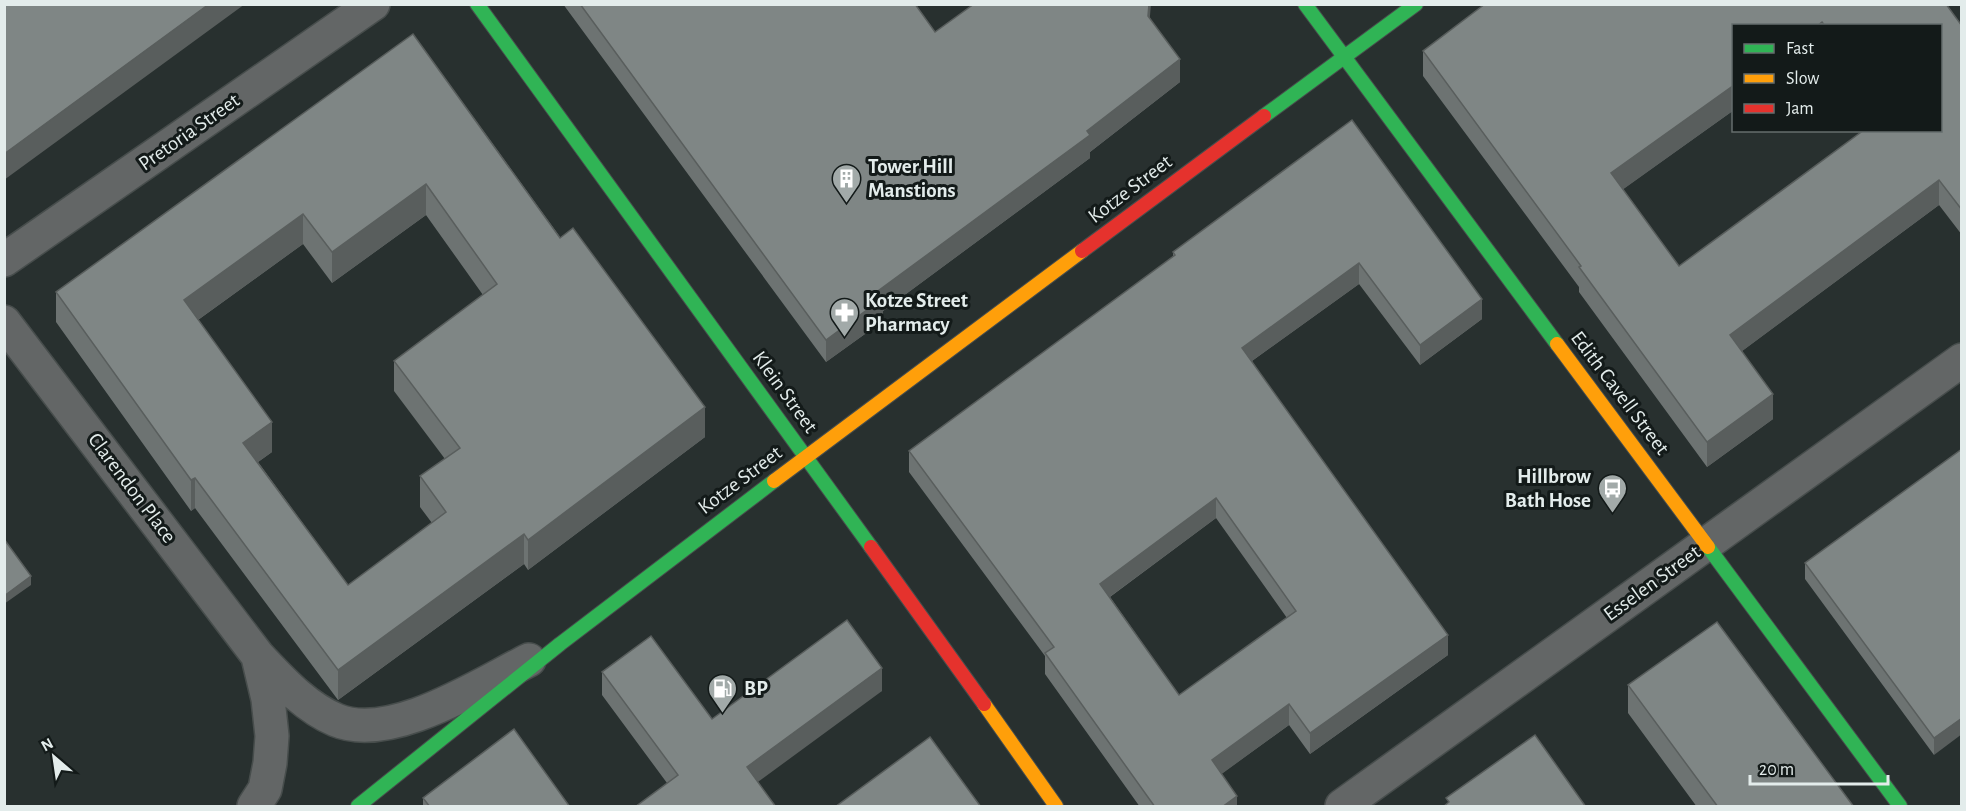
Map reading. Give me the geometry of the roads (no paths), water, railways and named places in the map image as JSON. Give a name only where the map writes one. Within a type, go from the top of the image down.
[{"type":"street","name":"Pretoria Street","points":[[4,260],[373,4]]},
{"type":"street","name":"Klein Street","points":[[477,4],[961,671],[1056,807]]},
{"type":"street","name":"Edith Cavell Street","points":[[1305,4],[1343,58],[1707,543],[1900,807]]},
{"type":"street","name":"Kotze Street","points":[[360,806],[560,644],[806,457],[1416,4]]},
{"type":"street","name":"Clarendon Place","points":[[4,322],[258,656],[284,684],[315,708],[336,720],[356,726],[408,719],[560,644]]},
{"type":"street","name":"Esselen Street","points":[[1342,807],[1962,360]]},
{"type":"street","name":"Clarendon Place","points":[[254,807],[265,789],[272,736],[268,699],[258,656]]},
{"type":"place","name":"Tower Hill Manstions","points":[[847,204]]},
{"type":"place","name":"Kotze Street Pharmacy","points":[[844,338]]},
{"type":"place","name":"Hillbrow Bath Hose","points":[[1612,514]]},
{"type":"place","name":"BP","points":[[723,714]]}]
